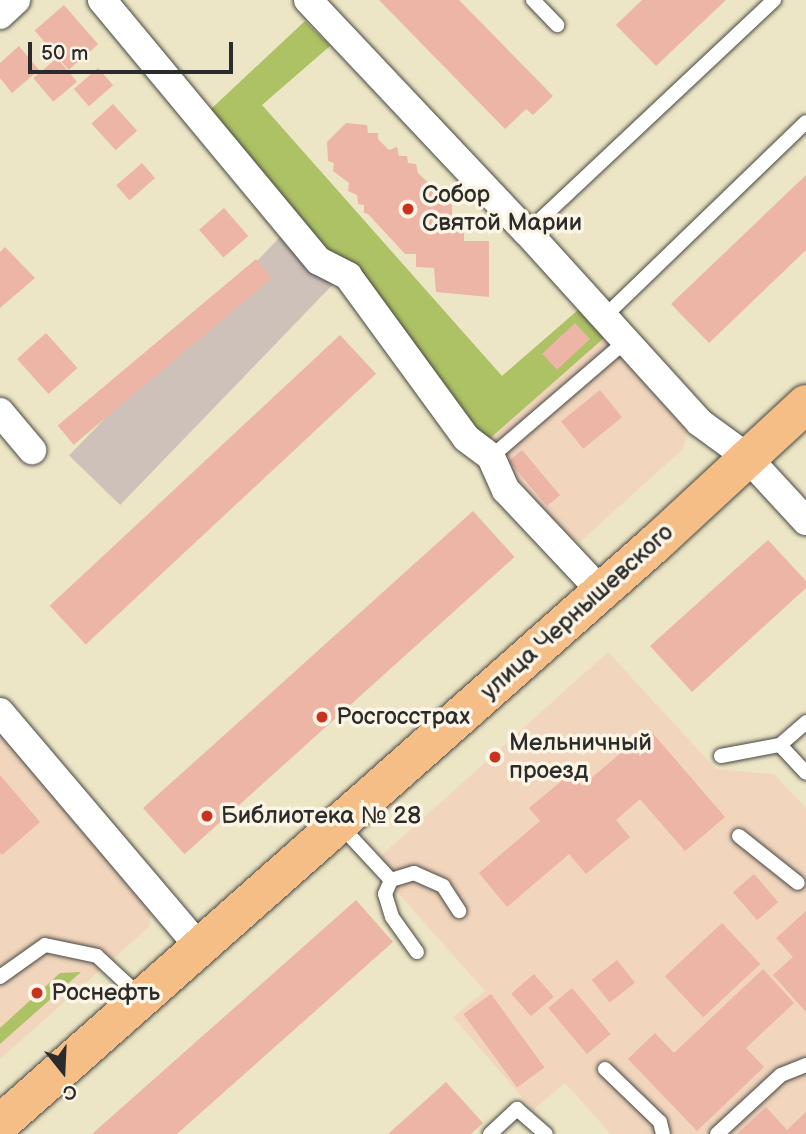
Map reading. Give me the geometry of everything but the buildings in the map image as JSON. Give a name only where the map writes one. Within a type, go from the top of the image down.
[{"type":"main road","name":"улица Чернышевского","points":[[0,1124],[601,591],[806,404]]},
{"type":"street","points":[[0,15],[16,0]]},
{"type":"street","points":[[102,0],[319,261],[348,276],[466,438],[491,457],[506,490],[601,591]]},
{"type":"street","points":[[312,1],[605,316],[699,422],[747,457],[806,521]]},
{"type":"street","points":[[0,412],[32,450]]},
{"type":"street","points":[[0,712],[200,948]]},
{"type":"lane","points":[[533,0],[557,25]]},
{"type":"lane","points":[[527,232],[774,0]]},
{"type":"lane","points":[[605,316],[806,122]]},
{"type":"lane","points":[[491,457],[627,340]]},
{"type":"lane","points":[[721,756],[780,745],[806,722]]},
{"type":"lane","points":[[780,745],[806,773]]},
{"type":"lane","points":[[340,824],[391,880]]},
{"type":"lane","points":[[739,836],[798,883]]},
{"type":"lane","points":[[417,952],[392,917],[385,894],[391,880],[414,873],[443,886],[459,911]]},
{"type":"lane","points":[[0,977],[46,945],[97,956],[143,999]]},
{"type":"lane","points":[[717,1134],[781,1075],[806,1065]]},
{"type":"lane","points":[[605,1069],[660,1122],[663,1134]]},
{"type":"lane","points":[[490,1134],[517,1109],[546,1134]]},
{"type":"shaded area","points":[[283,234],[334,283],[120,505],[69,456]]},
{"type":"shaded area","points":[[604,338],[683,426],[686,437],[683,449],[580,542],[561,532],[487,441]]},
{"type":"shaded area","points":[[608,652],[716,769],[774,774],[806,808],[806,1134],[611,1134],[565,1083],[533,1110],[453,1017],[485,991],[372,864]]},
{"type":"shaded area","name":"Роснефть","points":[[0,730],[149,903],[151,915],[149,927],[0,1059]]},
{"type":"green space","points":[[305,21],[330,46],[262,105],[502,376],[578,310],[604,338],[487,441],[356,271],[331,255],[211,109]]},
{"type":"green space","points":[[81,972],[0,1044],[0,1028],[60,973]]},
{"type":"place","name":"Собор Святой Марии","points":[[408,209]]},
{"type":"place","name":"Росгосстрах","points":[[322,717]]},
{"type":"place","name":"Мельничный проезд","points":[[495,757]]},
{"type":"place","name":"Библиотека № 28","points":[[207,816]]},
{"type":"place","name":"Роснефть","points":[[37,993]]}]
